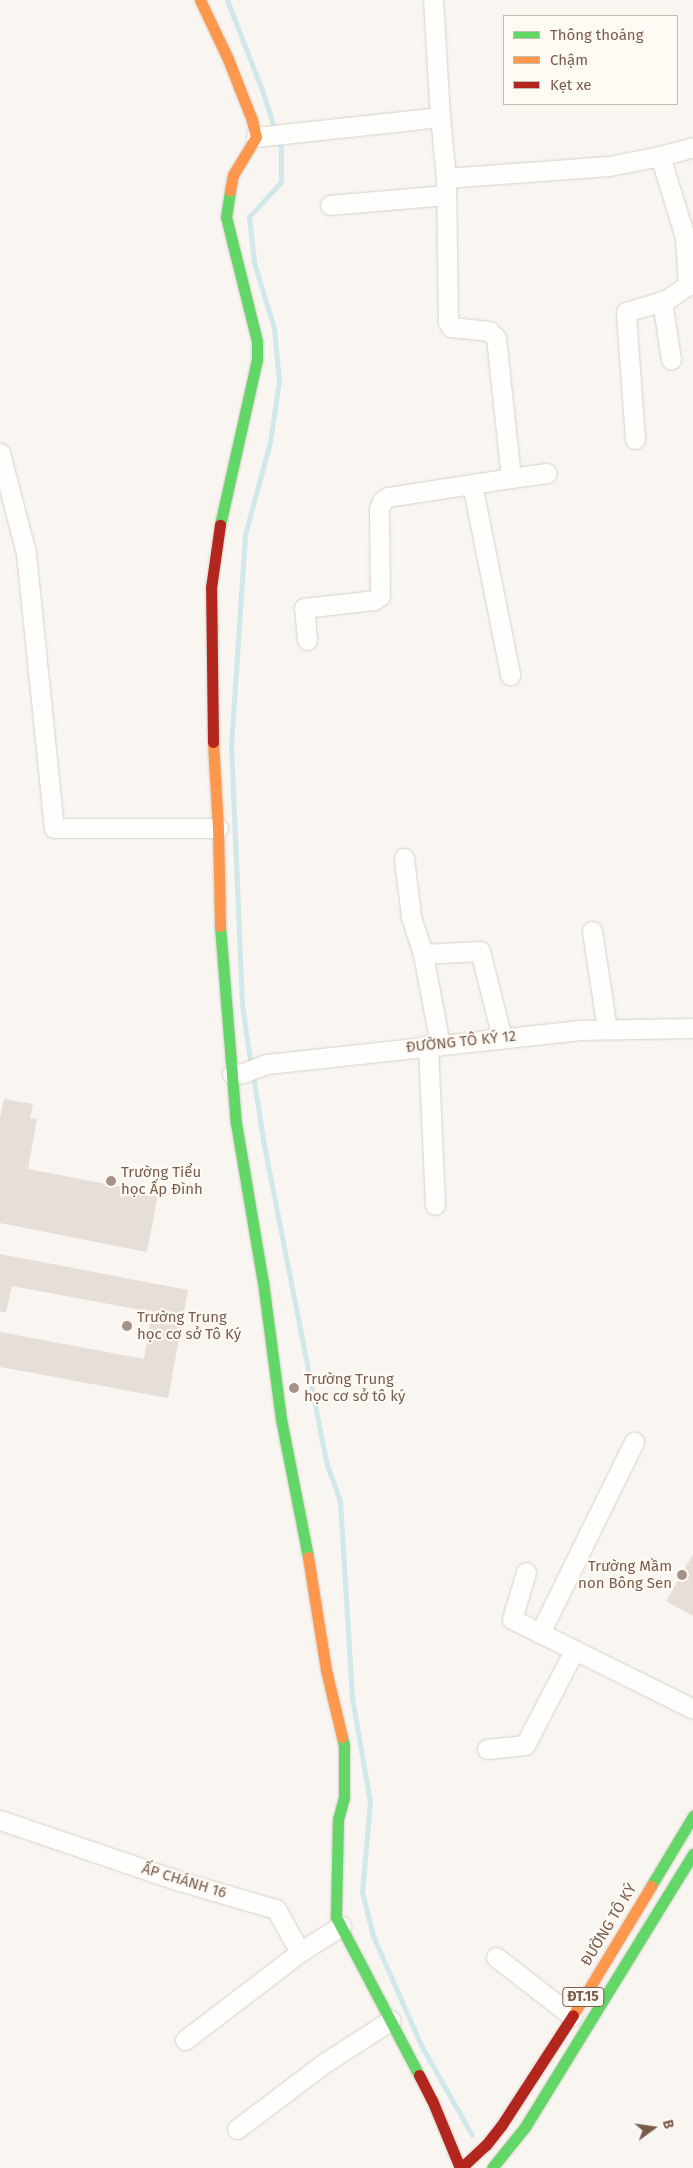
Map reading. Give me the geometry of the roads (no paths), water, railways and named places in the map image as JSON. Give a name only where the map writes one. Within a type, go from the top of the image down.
[{"type":"street","points":[[200,0],[228,59],[252,120],[268,136]]},
{"type":"street","points":[[433,0],[446,187],[448,322],[451,327],[489,331],[496,338],[512,478]]},
{"type":"street","points":[[440,117],[268,136],[234,175],[226,216],[257,341],[257,359],[222,507],[212,588],[213,772],[218,828],[220,937],[238,1073],[236,1123],[263,1282],[282,1419],[300,1508],[326,1670],[344,1746],[344,1796],[338,1819],[336,1917],[432,2100],[461,2168]]},
{"type":"street","points":[[330,205],[446,187],[609,166],[693,147]]},
{"type":"street","points":[[635,439],[626,312],[662,301],[688,285],[689,244],[660,156]]},
{"type":"street","points":[[662,301],[671,359]]},
{"type":"street","points":[[0,452],[26,552],[54,828],[218,828]]},
{"type":"street","points":[[308,640],[304,608],[374,600],[380,596],[379,509],[382,501],[388,497],[547,473]]},
{"type":"street","points":[[472,484],[510,675]]},
{"type":"street","points":[[404,858],[411,917],[422,954],[434,1045],[436,1205]]},
{"type":"street","points":[[592,931],[607,1029]]},
{"type":"street","points":[[422,954],[480,950],[502,1038]]},
{"type":"street","name":"ĐƯỜNG TÔ KÝ 12","points":[[238,1073],[267,1064],[578,1030],[693,1028]]},
{"type":"street","points":[[540,1633],[634,1442]]},
{"type":"street","points":[[526,1572],[512,1618],[574,1651],[693,1709]]},
{"type":"street","points":[[488,1749],[525,1746],[574,1651]]},
{"type":"street","name":"ĐƯỜNG TÔ KÝ","points":[[461,2168],[486,2146],[501,2126],[572,2016],[693,1816]]},
{"type":"street","name":"ẤP CHÁNH 16","points":[[0,1820],[176,1880],[276,1909],[300,1952]]},
{"type":"street","name":"ĐT.15","points":[[492,2168],[507,2152],[525,2127],[693,1854]]},
{"type":"street","points":[[185,2040],[300,1952],[341,1926]]},
{"type":"street","points":[[496,1957],[572,2016]]},
{"type":"street","points":[[237,2129],[326,2062],[391,2020]]},
{"type":"waterway","points":[[227,0],[263,93],[275,130]]},
{"type":"waterway","points":[[251,1066],[242,1005],[231,746],[245,535],[270,442],[279,381],[274,328],[254,262],[249,217],[281,182],[281,148],[278,139]]},
{"type":"waterway","points":[[253,1074],[263,1140],[326,1462],[340,1501],[352,1698],[370,1802],[362,1892],[373,1936],[422,2047],[472,2135]]},
{"type":"place","name":"Trường Tiểu học Ấp Đình","points":[[111,1181]]},
{"type":"place","name":"Trường Trung học cơ sở Tô Ký","points":[[127,1326]]},
{"type":"place","name":"Trường Trung học cơ sở tô ký","points":[[294,1388]]},
{"type":"place","name":"Trường Mầm non Bông Sen","points":[[682,1575]]}]
